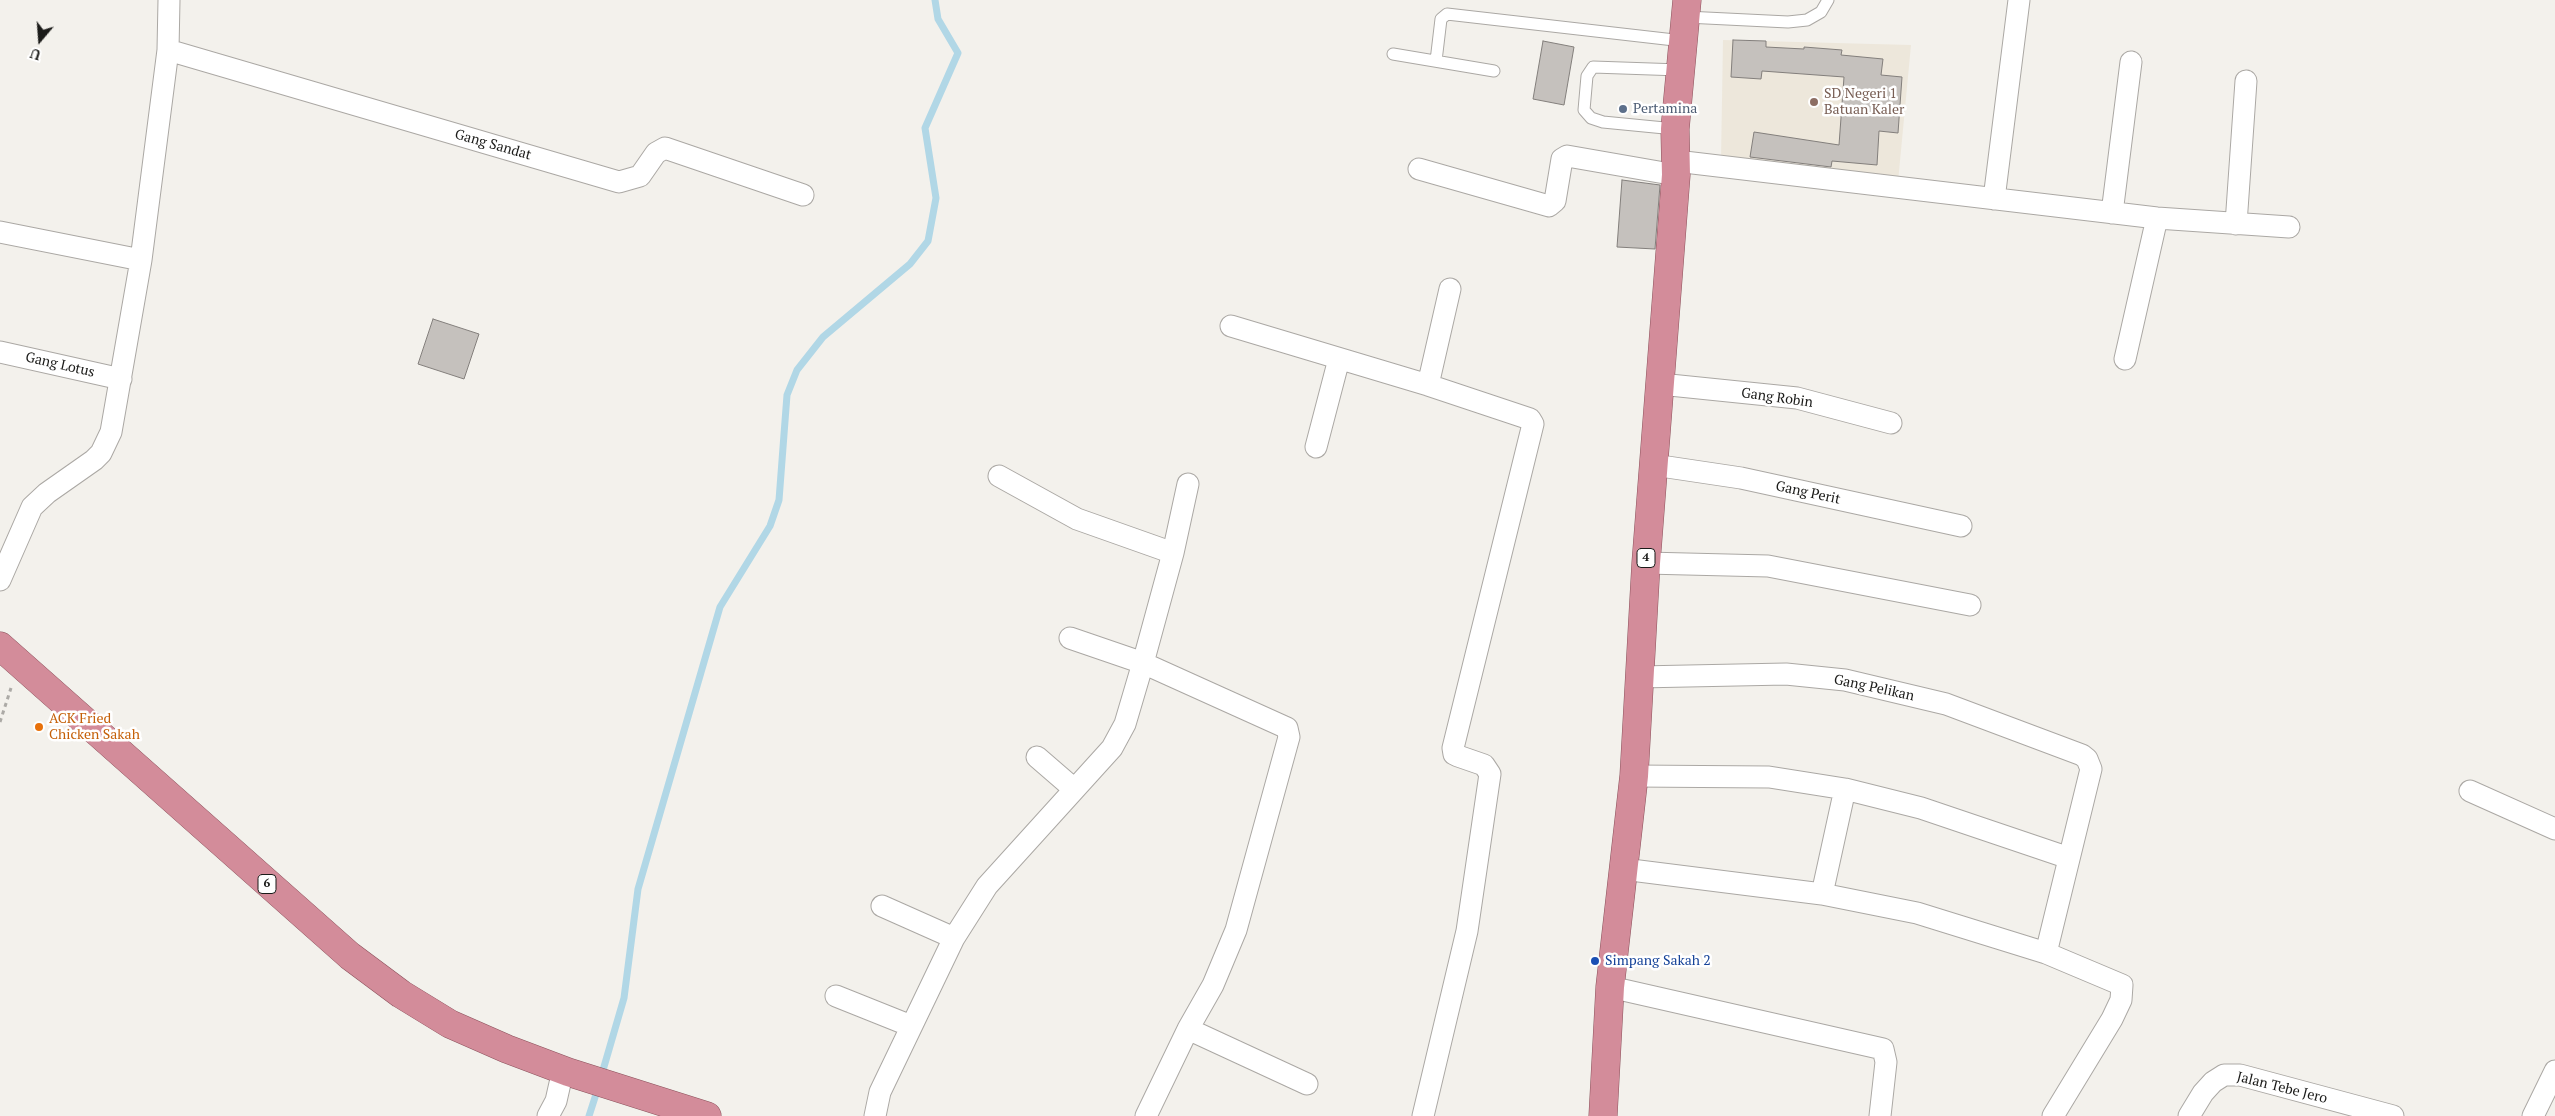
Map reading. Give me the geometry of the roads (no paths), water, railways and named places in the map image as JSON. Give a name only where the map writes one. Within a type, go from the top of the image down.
[{"type":"highway","name":"4","points":[[1602,1116],[1610,987],[1634,776],[1646,563],[1676,168],[1675,129],[1683,12]]},
{"type":"highway","name":"6","points":[[9,654],[350,956],[401,994],[450,1024],[507,1049],[565,1071],[707,1116]]},
{"type":"street","points":[[0,580],[32,507],[101,453],[110,432],[141,260],[168,50],[169,0]]},
{"type":"street","points":[[1994,199],[2019,0]]},
{"type":"street","name":"Gang Sandat","points":[[168,50],[619,182],[640,176],[656,153],[665,148],[803,195]]},
{"type":"street","points":[[2112,213],[2131,62]]},
{"type":"street","points":[[2236,224],[2246,81]]},
{"type":"street","points":[[1419,169],[1549,206],[1555,201],[1562,160],[1567,156],[1994,199],[2156,218],[2289,227]]},
{"type":"street","points":[[2125,359],[2156,218]]},
{"type":"street","points":[[0,232],[141,260]]},
{"type":"street","points":[[1428,385],[1450,289]]},
{"type":"street","points":[[1231,326],[1428,385],[1530,419],[1533,428],[1453,748],[1454,754],[1484,765],[1490,774],[1467,931],[1423,1116]]},
{"type":"street","name":"Gang Lotus","points":[[0,352],[121,379]]},
{"type":"street","points":[[1316,447],[1339,359]]},
{"type":"street","name":"Gang Robin","points":[[1660,384],[1797,398],[1891,423]]},
{"type":"street","name":"Gang Perit","points":[[1654,465],[1741,478],[1962,526]]},
{"type":"street","points":[[999,476],[1077,519],[1173,553]]},
{"type":"street","points":[[876,1116],[880,1092],[954,938],[988,886],[1074,789],[1102,762],[1126,724],[1173,553],[1188,484]]},
{"type":"street","points":[[1646,563],[1768,566],[1970,605]]},
{"type":"street","points":[[1070,638],[1143,662],[1287,728],[1288,732],[1236,930],[1213,985],[1188,1029],[1146,1116]]},
{"type":"street","name":"Gang Pelikan","points":[[1639,677],[1786,674],[1845,680],[1946,704],[2073,750],[2087,759],[2091,769],[2069,858]]},
{"type":"street","points":[[1037,757],[1074,789]]},
{"type":"street","points":[[1634,776],[1769,777],[1845,789],[1921,808],[2069,858],[2046,953]]},
{"type":"street","points":[[1822,894],[1845,789]]},
{"type":"street","points":[[2470,791],[2555,829]]},
{"type":"street","points":[[1623,869],[1822,894],[1918,913],[2046,953],[2122,985],[2121,1000],[2112,1019],[2053,1114]]},
{"type":"street","points":[[882,906],[954,938]]},
{"type":"street","points":[[1610,987],[1883,1050],[1886,1062],[1880,1116]]},
{"type":"street","points":[[836,996],[911,1026]]},
{"type":"street","points":[[1188,1029],[1307,1084]]},
{"type":"street","points":[[548,1116],[556,1101],[565,1071]]},
{"type":"street","points":[[2534,1116],[2555,1071]]},
{"type":"street","name":"Jalan Tebe Jero","points":[[2189,1116],[2203,1093],[2213,1082],[2224,1075],[2240,1075],[2393,1116]]},
{"type":"lane","points":[[1436,61],[1441,19],[1447,14],[1683,12],[1788,22],[1807,20],[1821,12],[1828,0]]},
{"type":"lane","points":[[1393,54],[1494,71]]},
{"type":"lane","points":[[1675,129],[1603,122],[1591,118],[1584,110],[1587,76],[1593,67],[1680,70]]},
{"type":"waterway","points":[[601,1077],[624,998],[638,889],[720,607],[770,526],[779,500],[787,395],[797,370],[823,337],[910,264],[928,241],[936,198],[925,128],[958,53],[938,19],[935,0]]},
{"type":"waterway","points":[[589,1116],[598,1088]]},
{"type":"place","name":"SD Negeri 1 Batuan Kaler","points":[[1814,102]]},
{"type":"place","name":"Pertamina","points":[[1623,109]]},
{"type":"place","name":"ACK Fried Chicken Sakah","points":[[39,727]]},
{"type":"place","name":"Simpang Sakah 2","points":[[1595,961]]}]
